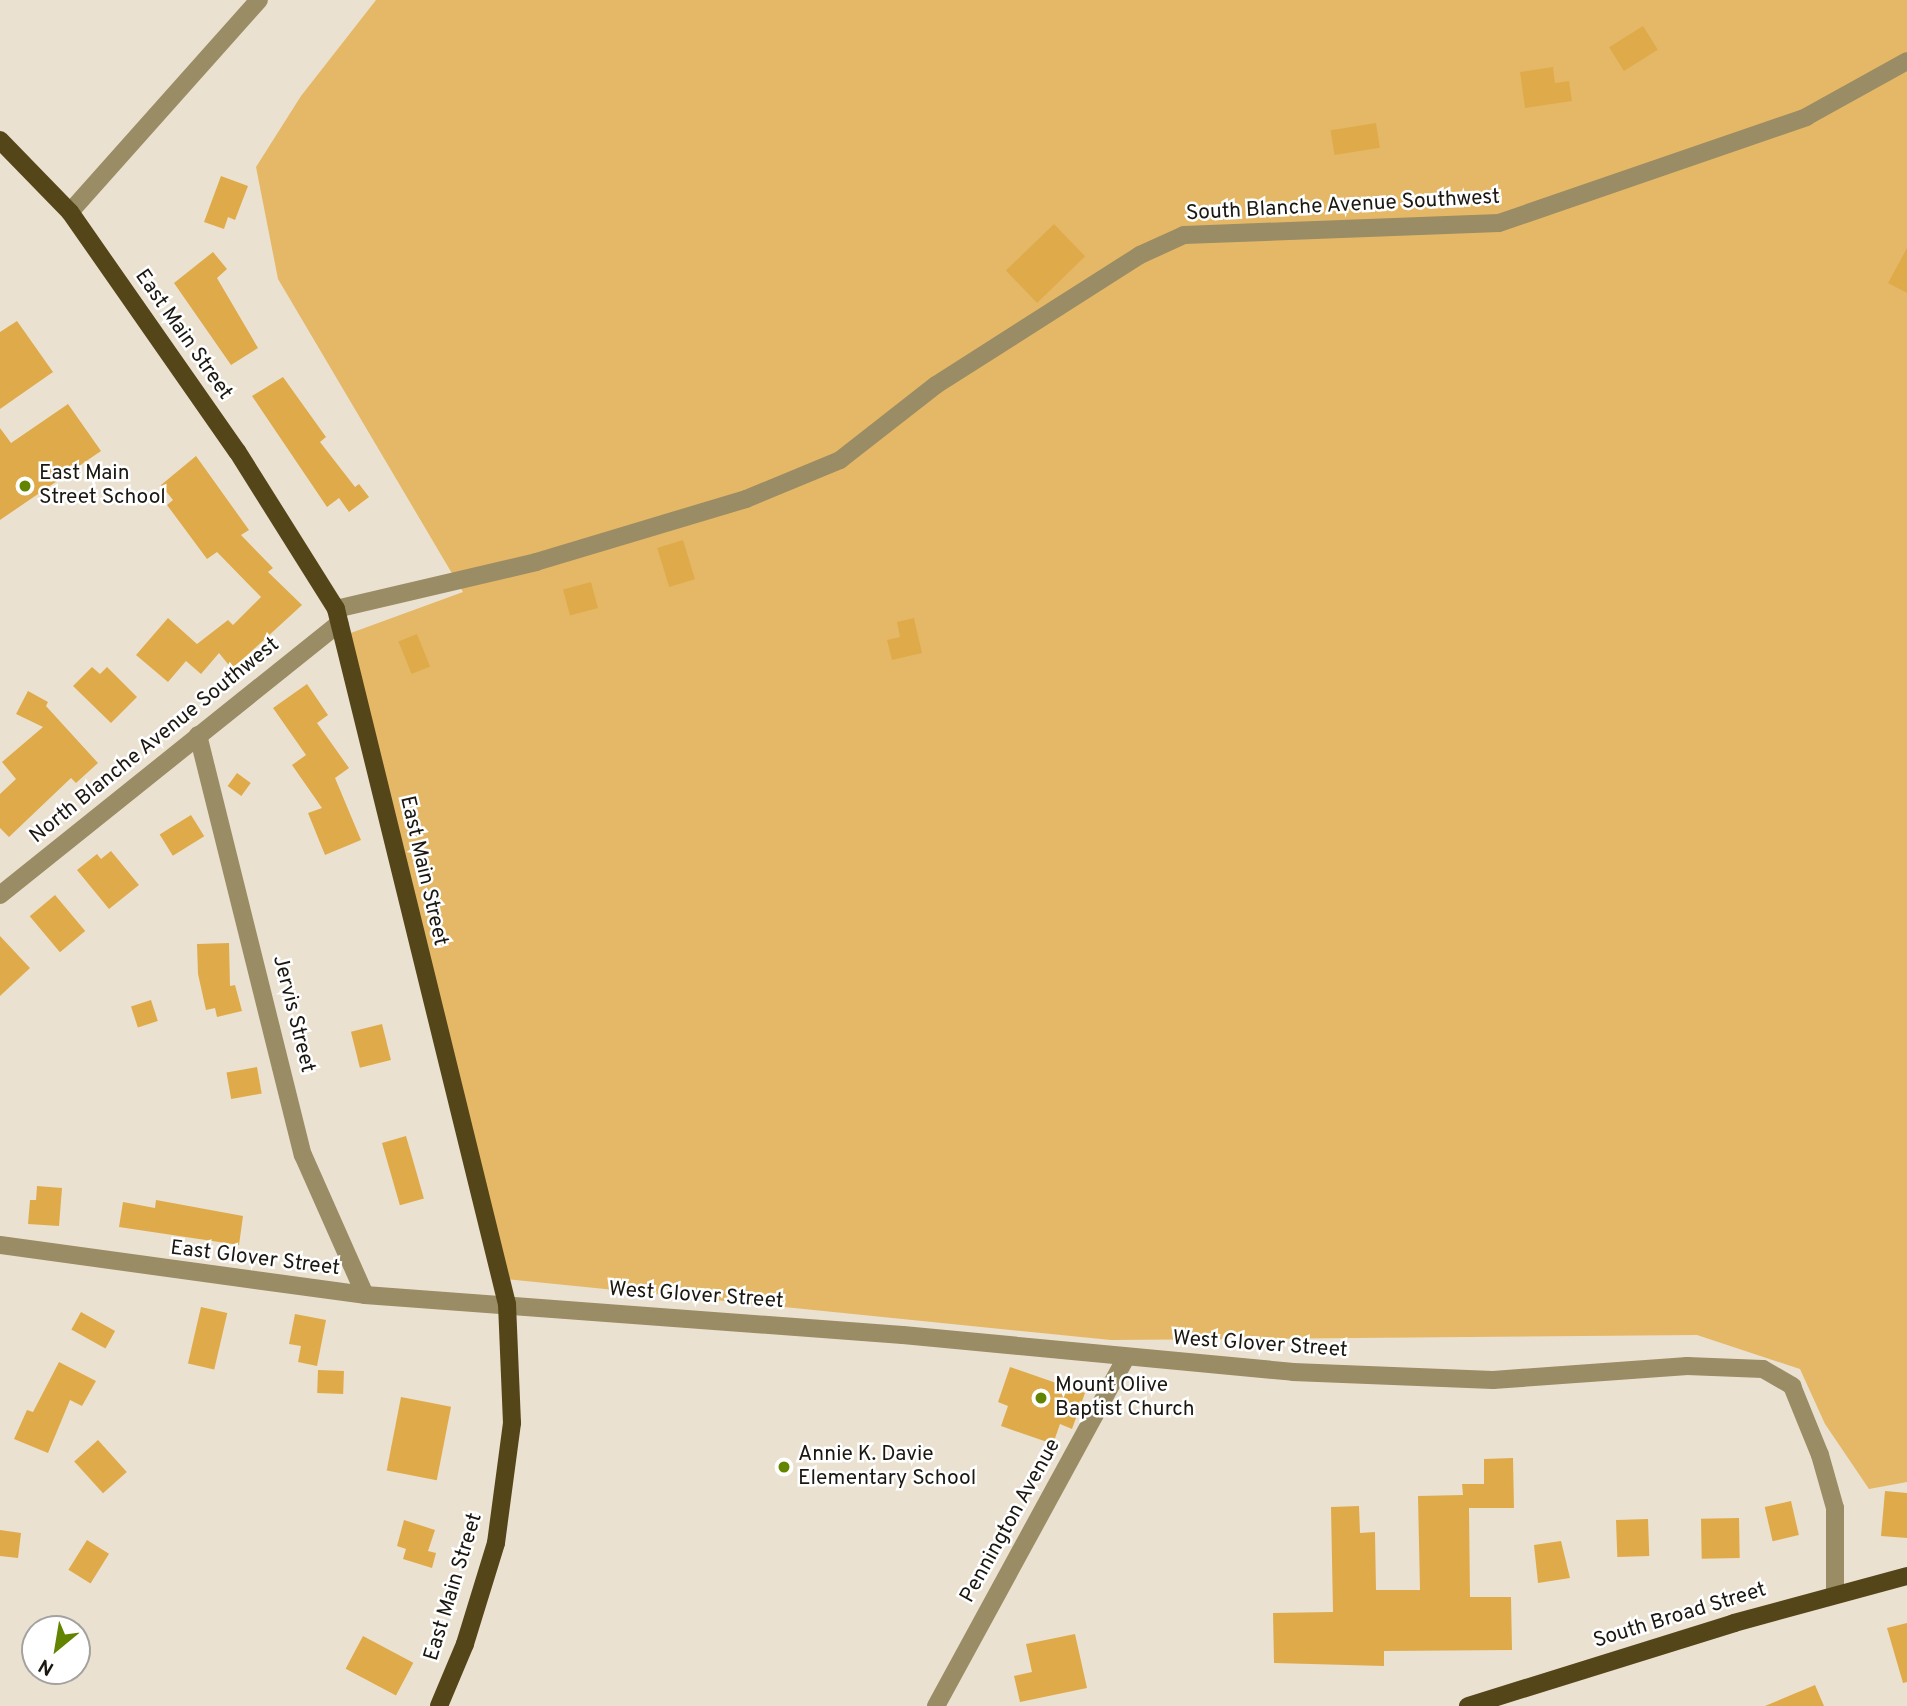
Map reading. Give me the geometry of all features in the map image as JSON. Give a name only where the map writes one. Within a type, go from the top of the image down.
[{"type":"main road","name":"East Main Street","points":[[0,140],[70,212],[237,451],[337,616],[507,1304],[512,1423],[496,1543],[465,1644],[439,1706]]},
{"type":"main road","name":"South Broad Street","points":[[1468,1706],[1835,1594],[1907,1576]]},
{"type":"street","points":[[70,212],[259,0]]},
{"type":"street","name":"South Blanche Avenue Southwest","points":[[337,616],[536,562],[746,499],[840,460],[936,385],[1140,255],[1184,235],[1499,223],[1806,117],[1907,61]]},
{"type":"street","name":"North Blanche Avenue Southwest","points":[[0,895],[198,735],[337,616]]},
{"type":"street","name":"Jervis Street","points":[[198,735],[303,1155],[365,1295]]},
{"type":"street","name":"East Glover Street","points":[[0,1245],[365,1295],[507,1304]]},
{"type":"street","name":"West Glover Street","points":[[507,1304],[1293,1372],[1493,1380],[1687,1366],[1763,1369],[1792,1386],[1820,1455],[1835,1508],[1835,1594]]},
{"type":"street","name":"Pennington Avenue","points":[[936,1706],[1126,1357]]},
{"type":"shaded area","points":[[376,0],[1907,0],[1907,1482],[1869,1489],[1825,1424],[1800,1369],[1697,1335],[1111,1340],[505,1279],[348,634],[463,592],[278,279],[256,167],[301,96]]},
{"type":"building","points":[[1643,26],[1658,50],[1624,71],[1609,47]]},
{"type":"building","points":[[1553,67],[1555,83],[1569,81],[1572,101],[1525,108],[1520,72]]},
{"type":"building","points":[[1376,123],[1380,148],[1334,155],[1331,130]]},
{"type":"building","points":[[221,176],[248,186],[235,220],[228,217],[224,229],[204,222]]},
{"type":"building","points":[[1054,224],[1085,256],[1037,303],[1006,271]]},
{"type":"building","points":[[1907,248],[1907,293],[1888,283]]},
{"type":"building","points":[[213,252],[227,269],[217,278],[258,348],[231,365],[174,283]]},
{"type":"building","points":[[17,321],[53,372],[0,409],[0,332]]},
{"type":"building","points":[[283,377],[326,437],[320,442],[355,487],[359,484],[369,497],[349,512],[339,498],[327,507],[252,396]]},
{"type":"building","name":"East Main Street School","points":[[68,404],[101,451],[0,520],[0,428],[11,443]]},
{"type":"building","points":[[196,456],[249,530],[241,535],[273,568],[268,572],[302,605],[232,669],[219,653],[201,674],[186,661],[168,682],[136,655],[168,618],[197,644],[228,620],[233,625],[261,597],[217,552],[207,559],[167,505],[173,500],[161,485]]},
{"type":"building","points":[[683,540],[695,579],[669,587],[657,548]]},
{"type":"building","points":[[591,582],[598,608],[570,616],[563,590]]},
{"type":"building","points":[[914,618],[922,653],[892,660],[887,640],[900,637],[897,622]]},
{"type":"building","points":[[417,634],[430,666],[412,674],[398,641]]},
{"type":"building","points":[[92,667],[100,674],[107,667],[137,697],[111,723],[73,686]]},
{"type":"building","points":[[307,684],[328,715],[317,723],[349,768],[335,778],[361,840],[325,855],[308,813],[322,808],[292,765],[306,755],[273,708]]},
{"type":"building","points":[[28,691],[48,702],[46,706],[98,763],[76,783],[71,778],[9,837],[0,828],[0,794],[16,779],[2,762],[43,727],[16,714]]},
{"type":"building","points":[[237,773],[251,783],[241,796],[228,786]]},
{"type":"building","points":[[191,815],[204,836],[173,856],[160,835]]},
{"type":"building","points":[[111,851],[139,885],[109,909],[77,870],[97,854],[101,859]]},
{"type":"building","points":[[55,895],[85,931],[60,952],[30,916]]},
{"type":"building","points":[[0,936],[30,968],[0,996]]},
{"type":"building","points":[[229,943],[230,986],[235,985],[242,1011],[217,1017],[215,1008],[206,1010],[198,974],[197,944]]},
{"type":"building","points":[[151,1000],[158,1021],[138,1027],[131,1006]]},
{"type":"building","points":[[382,1024],[391,1060],[360,1068],[351,1032]]},
{"type":"building","points":[[257,1067],[262,1094],[231,1099],[226,1072]]},
{"type":"building","points":[[406,1136],[424,1198],[400,1205],[382,1143]]},
{"type":"building","points":[[37,1186],[62,1188],[59,1226],[28,1224],[30,1200],[36,1200]]},
{"type":"building","points":[[156,1200],[243,1216],[239,1245],[119,1227],[123,1202],[155,1208]]},
{"type":"building","points":[[201,1307],[227,1313],[214,1370],[188,1364]]},
{"type":"building","points":[[81,1312],[115,1331],[105,1348],[71,1329]]},
{"type":"building","points":[[295,1314],[326,1320],[317,1366],[298,1362],[301,1346],[289,1344]]},
{"type":"building","points":[[59,1362],[96,1381],[82,1406],[70,1400],[48,1453],[14,1439],[27,1410],[33,1412]]},
{"type":"building","name":"Mount Olive Baptist Church","points":[[1010,1367],[1085,1393],[1072,1429],[1060,1424],[1053,1444],[1001,1426],[1008,1406],[998,1402]]},
{"type":"building","points":[[318,1370],[344,1371],[343,1394],[317,1393]]},
{"type":"building","points":[[401,1397],[451,1407],[437,1480],[387,1471]]},
{"type":"building","points":[[98,1440],[127,1472],[103,1493],[74,1461]]},
{"type":"building","points":[[1513,1458],[1514,1508],[1469,1508],[1470,1597],[1511,1597],[1512,1650],[1384,1651],[1384,1666],[1274,1663],[1273,1613],[1333,1612],[1331,1507],[1359,1506],[1360,1533],[1375,1532],[1376,1590],[1420,1590],[1418,1496],[1463,1495],[1462,1484],[1484,1484],[1484,1459]]},
{"type":"building","points":[[1885,1491],[1907,1493],[1907,1538],[1881,1536]]},
{"type":"building","points":[[1791,1501],[1799,1535],[1773,1541],[1765,1507]]},
{"type":"building","points":[[1739,1518],[1740,1558],[1702,1559],[1701,1519]]},
{"type":"building","points":[[1648,1519],[1649,1556],[1617,1557],[1616,1520]]},
{"type":"building","points":[[404,1520],[435,1530],[428,1551],[436,1553],[432,1568],[403,1559],[406,1549],[397,1546]]},
{"type":"building","points":[[0,1530],[21,1533],[18,1558],[0,1556]]},
{"type":"building","points":[[87,1540],[109,1554],[91,1583],[68,1570]]},
{"type":"building","points":[[1561,1541],[1570,1578],[1538,1583],[1534,1545]]},
{"type":"building","points":[[1907,1623],[1907,1682],[1903,1683],[1887,1628]]},
{"type":"building","points":[[1075,1634],[1087,1688],[1020,1702],[1014,1676],[1032,1672],[1026,1644]]},
{"type":"building","points":[[363,1636],[413,1663],[396,1695],[346,1669]]},
{"type":"building","points":[[1815,1685],[1824,1706],[1765,1706]]},
{"type":"place","name":"East Main Street School","points":[[25,486]]},
{"type":"place","name":"Mount Olive Baptist Church","points":[[1041,1398]]},
{"type":"place","name":"Annie K. Davie Elementary School","points":[[784,1467]]}]
